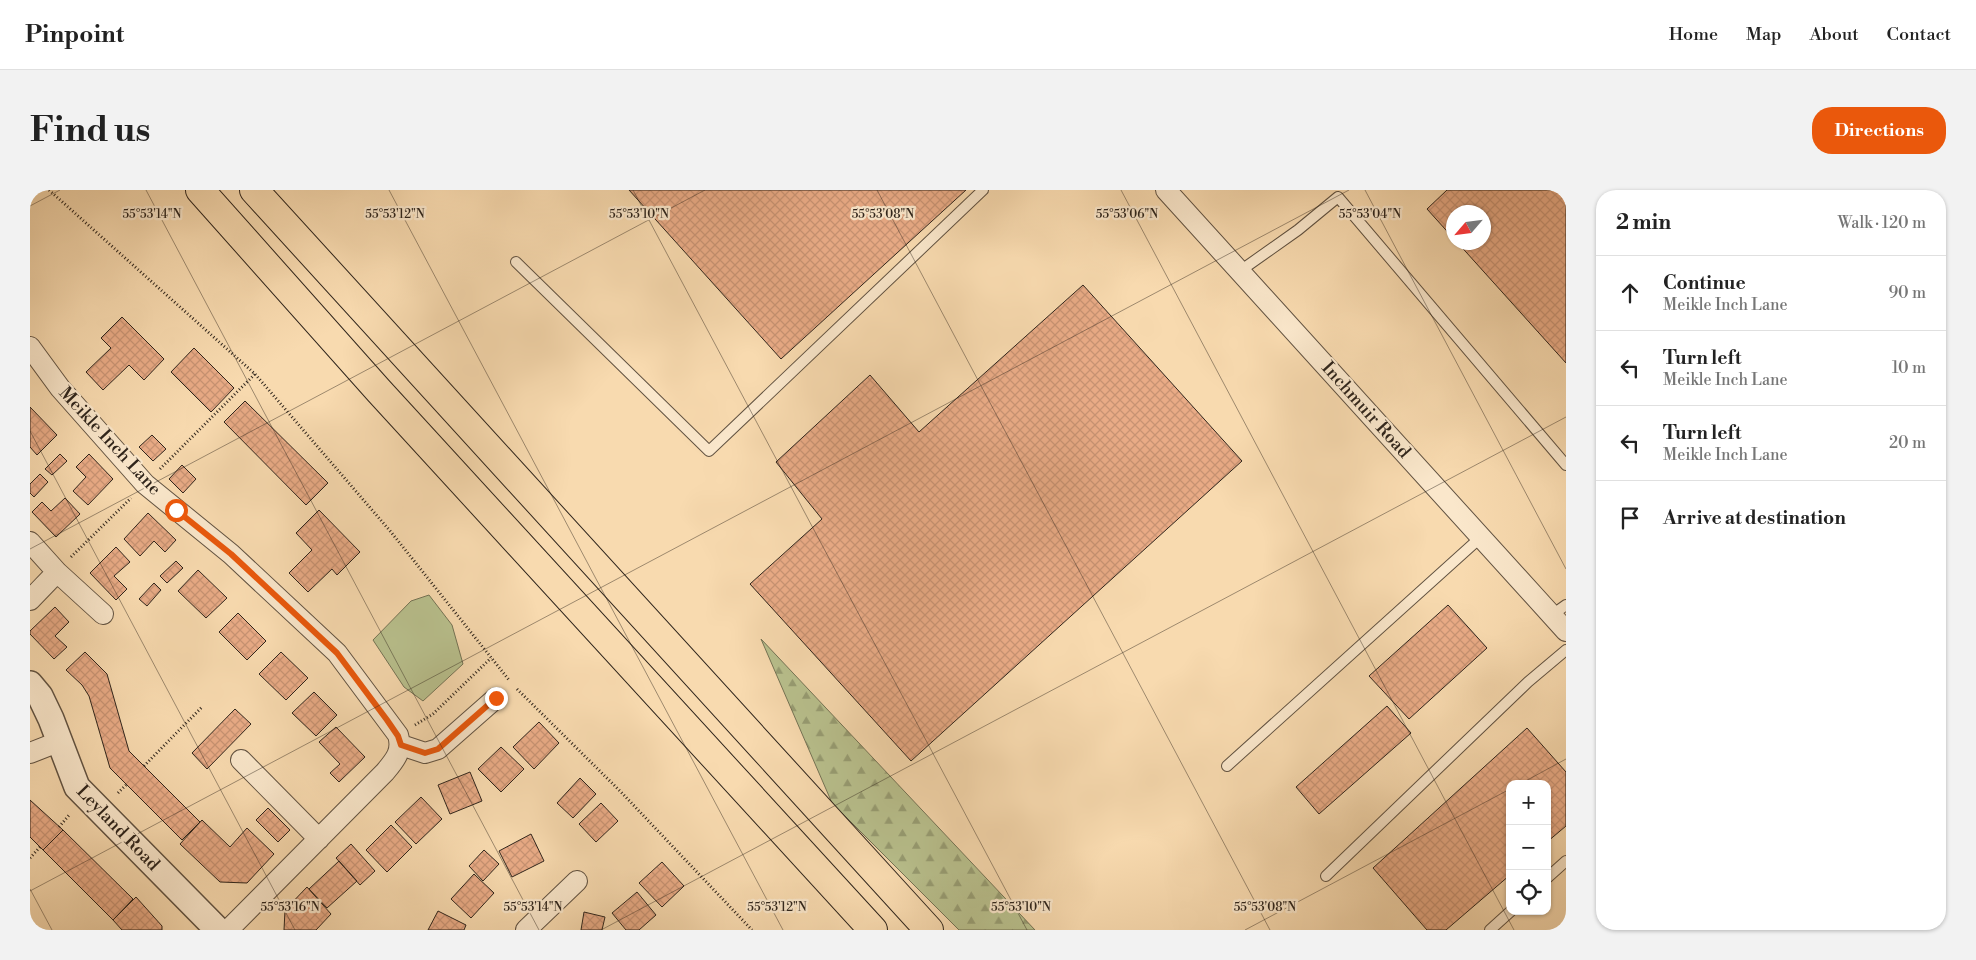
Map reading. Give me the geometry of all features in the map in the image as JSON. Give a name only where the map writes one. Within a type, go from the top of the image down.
[{"type":"main road","points":[[200,190],[380,391],[873,930]]},
{"type":"main road","points":[[254,190],[929,930]]},
{"type":"street","name":"Inchmuir Road","points":[[1166,190],[1481,537],[1559,610],[1566,631]]},
{"type":"street","name":"Meikle Inch Lane","points":[[30,347],[71,401],[145,484],[231,554],[337,653],[400,740]]},
{"type":"street","points":[[30,542],[57,572],[103,614]]},
{"type":"street","points":[[30,600],[57,572]]},
{"type":"street","name":"Leyland Road","points":[[30,684],[40,696],[77,787],[218,930]]},
{"type":"street","points":[[228,930],[385,772],[397,756],[400,740],[425,753],[438,749],[496,698]]},
{"type":"street","points":[[30,753],[58,742]]},
{"type":"street","points":[[241,760],[319,839]]},
{"type":"street","points":[[526,930],[577,882]]},
{"type":"lane","points":[[516,262],[709,451],[983,190]]},
{"type":"lane","points":[[1240,271],[1298,230],[1342,194],[1566,465]]},
{"type":"lane","points":[[1227,766],[1481,537]]},
{"type":"lane","points":[[1326,876],[1528,682],[1566,650]]},
{"type":"lane","points":[[1551,874],[1566,861]]},
{"type":"lane","points":[[1490,930],[1507,915]]},
{"type":"path","points":[[49,190],[255,374],[391,532],[517,690],[621,792],[752,930]]},
{"type":"path","points":[[400,740],[433,714],[492,658]]},
{"type":"path","points":[[144,766],[202,707]]},
{"type":"path","points":[[30,858],[40,847]]},
{"type":"green space","points":[[429,595],[452,625],[463,664],[423,701],[404,687],[373,640],[411,601]]},
{"type":"green space","points":[[761,639],[1035,930],[959,930],[832,803]]},
{"type":"building","points":[[629,190],[966,190],[781,359]]},
{"type":"building","points":[[1447,190],[1566,190],[1566,363],[1464,250],[1491,250],[1491,205],[1446,205],[1446,230],[1427,209]]},
{"type":"building","points":[[1083,285],[1242,461],[911,761],[750,584],[822,519],[776,462],[870,375],[919,432]]},
{"type":"building","points":[[122,317],[164,359],[144,380],[129,365],[103,390],[86,372],[111,348],[101,338]]},
{"type":"building","points":[[194,348],[234,388],[211,412],[171,372]]},
{"type":"building","points":[[245,401],[328,483],[306,505],[224,422]]},
{"type":"building","points":[[30,407],[57,435],[37,455],[30,447]]},
{"type":"building","points":[[152,435],[166,449],[153,461],[139,447]]},
{"type":"building","points":[[60,454],[67,461],[52,475],[45,469]]},
{"type":"building","points":[[89,454],[113,479],[88,505],[73,491],[86,477],[76,467]]},
{"type":"building","points":[[182,465],[196,479],[183,493],[169,479]]},
{"type":"building","points":[[40,474],[48,482],[34,497],[30,493],[30,484]]},
{"type":"building","points":[[65,498],[80,514],[56,537],[32,512],[42,502],[51,511]]},
{"type":"building","points":[[319,510],[360,552],[337,575],[332,569],[308,592],[289,573],[312,550],[296,533]]},
{"type":"building","points":[[148,513],[176,540],[165,552],[154,541],[140,556],[124,539]]},
{"type":"building","points":[[116,547],[130,562],[114,576],[127,589],[116,600],[90,573]]},
{"type":"building","points":[[176,561],[183,568],[167,583],[160,576]]},
{"type":"building","points":[[198,570],[227,598],[206,618],[178,591]]},
{"type":"building","points":[[154,583],[161,590],[147,606],[139,599]]},
{"type":"building","points":[[1448,605],[1487,648],[1409,719],[1369,676]]},
{"type":"building","points":[[55,607],[69,622],[55,636],[67,647],[54,659],[30,634],[30,631]]},
{"type":"building","points":[[238,613],[266,641],[247,660],[219,632]]},
{"type":"building","points":[[85,652],[107,674],[129,751],[200,822],[182,840],[110,768],[89,696],[82,685],[66,670]]},
{"type":"building","points":[[281,652],[308,678],[286,700],[259,674]]},
{"type":"building","points":[[314,692],[337,715],[316,736],[292,713]]},
{"type":"building","points":[[1387,706],[1411,733],[1319,814],[1296,787]]},
{"type":"building","points":[[235,709],[251,724],[207,769],[192,753]]},
{"type":"building","points":[[539,722],[559,743],[534,769],[513,747]]},
{"type":"building","points":[[336,727],[365,757],[339,782],[330,773],[340,764],[319,742]]},
{"type":"building","points":[[1527,728],[1566,772],[1566,826],[1551,839],[1551,780],[1506,780],[1506,878],[1446,930],[1427,930],[1373,868]]},
{"type":"building","points":[[501,747],[524,769],[501,792],[478,769]]},
{"type":"building","points":[[470,772],[482,801],[450,814],[438,785]]},
{"type":"building","points":[[580,778],[596,794],[573,818],[557,803]]},
{"type":"building","points":[[421,797],[442,819],[416,844],[395,822]]},
{"type":"building","points":[[30,800],[63,830],[43,850],[30,837]]},
{"type":"building","points":[[601,803],[618,821],[596,842],[579,824]]},
{"type":"building","points":[[268,808],[290,830],[278,842],[256,820]]},
{"type":"building","points":[[202,820],[230,847],[247,828],[274,854],[247,883],[220,882],[180,844]]},
{"type":"building","points":[[391,825],[412,847],[387,872],[366,850]]},
{"type":"building","points":[[63,830],[133,899],[113,920],[43,850]]},
{"type":"building","points":[[531,834],[544,861],[512,877],[499,851]]},
{"type":"building","points":[[351,844],[375,871],[360,885],[336,858]]},
{"type":"building","points":[[484,850],[499,864],[483,881],[469,866]]},
{"type":"building","points":[[339,861],[357,881],[327,908],[309,889]]},
{"type":"building","points":[[662,862],[684,886],[662,907],[639,883]]},
{"type":"building","points":[[474,874],[494,893],[471,918],[451,899]]},
{"type":"building","points":[[307,887],[331,914],[316,930],[284,930],[285,910]]},
{"type":"building","points":[[637,892],[656,915],[639,930],[626,930],[612,913]]},
{"type":"building","points":[[136,897],[162,926],[162,930],[122,930],[113,920]]},
{"type":"building","points":[[438,911],[466,925],[464,930],[428,930]]},
{"type":"building","points":[[584,912],[605,917],[602,930],[581,930]]},
{"type":"route","points":[[176,510],[231,554],[337,653],[387,720],[398,736],[401,745],[425,753],[438,749],[496,698]]}]
